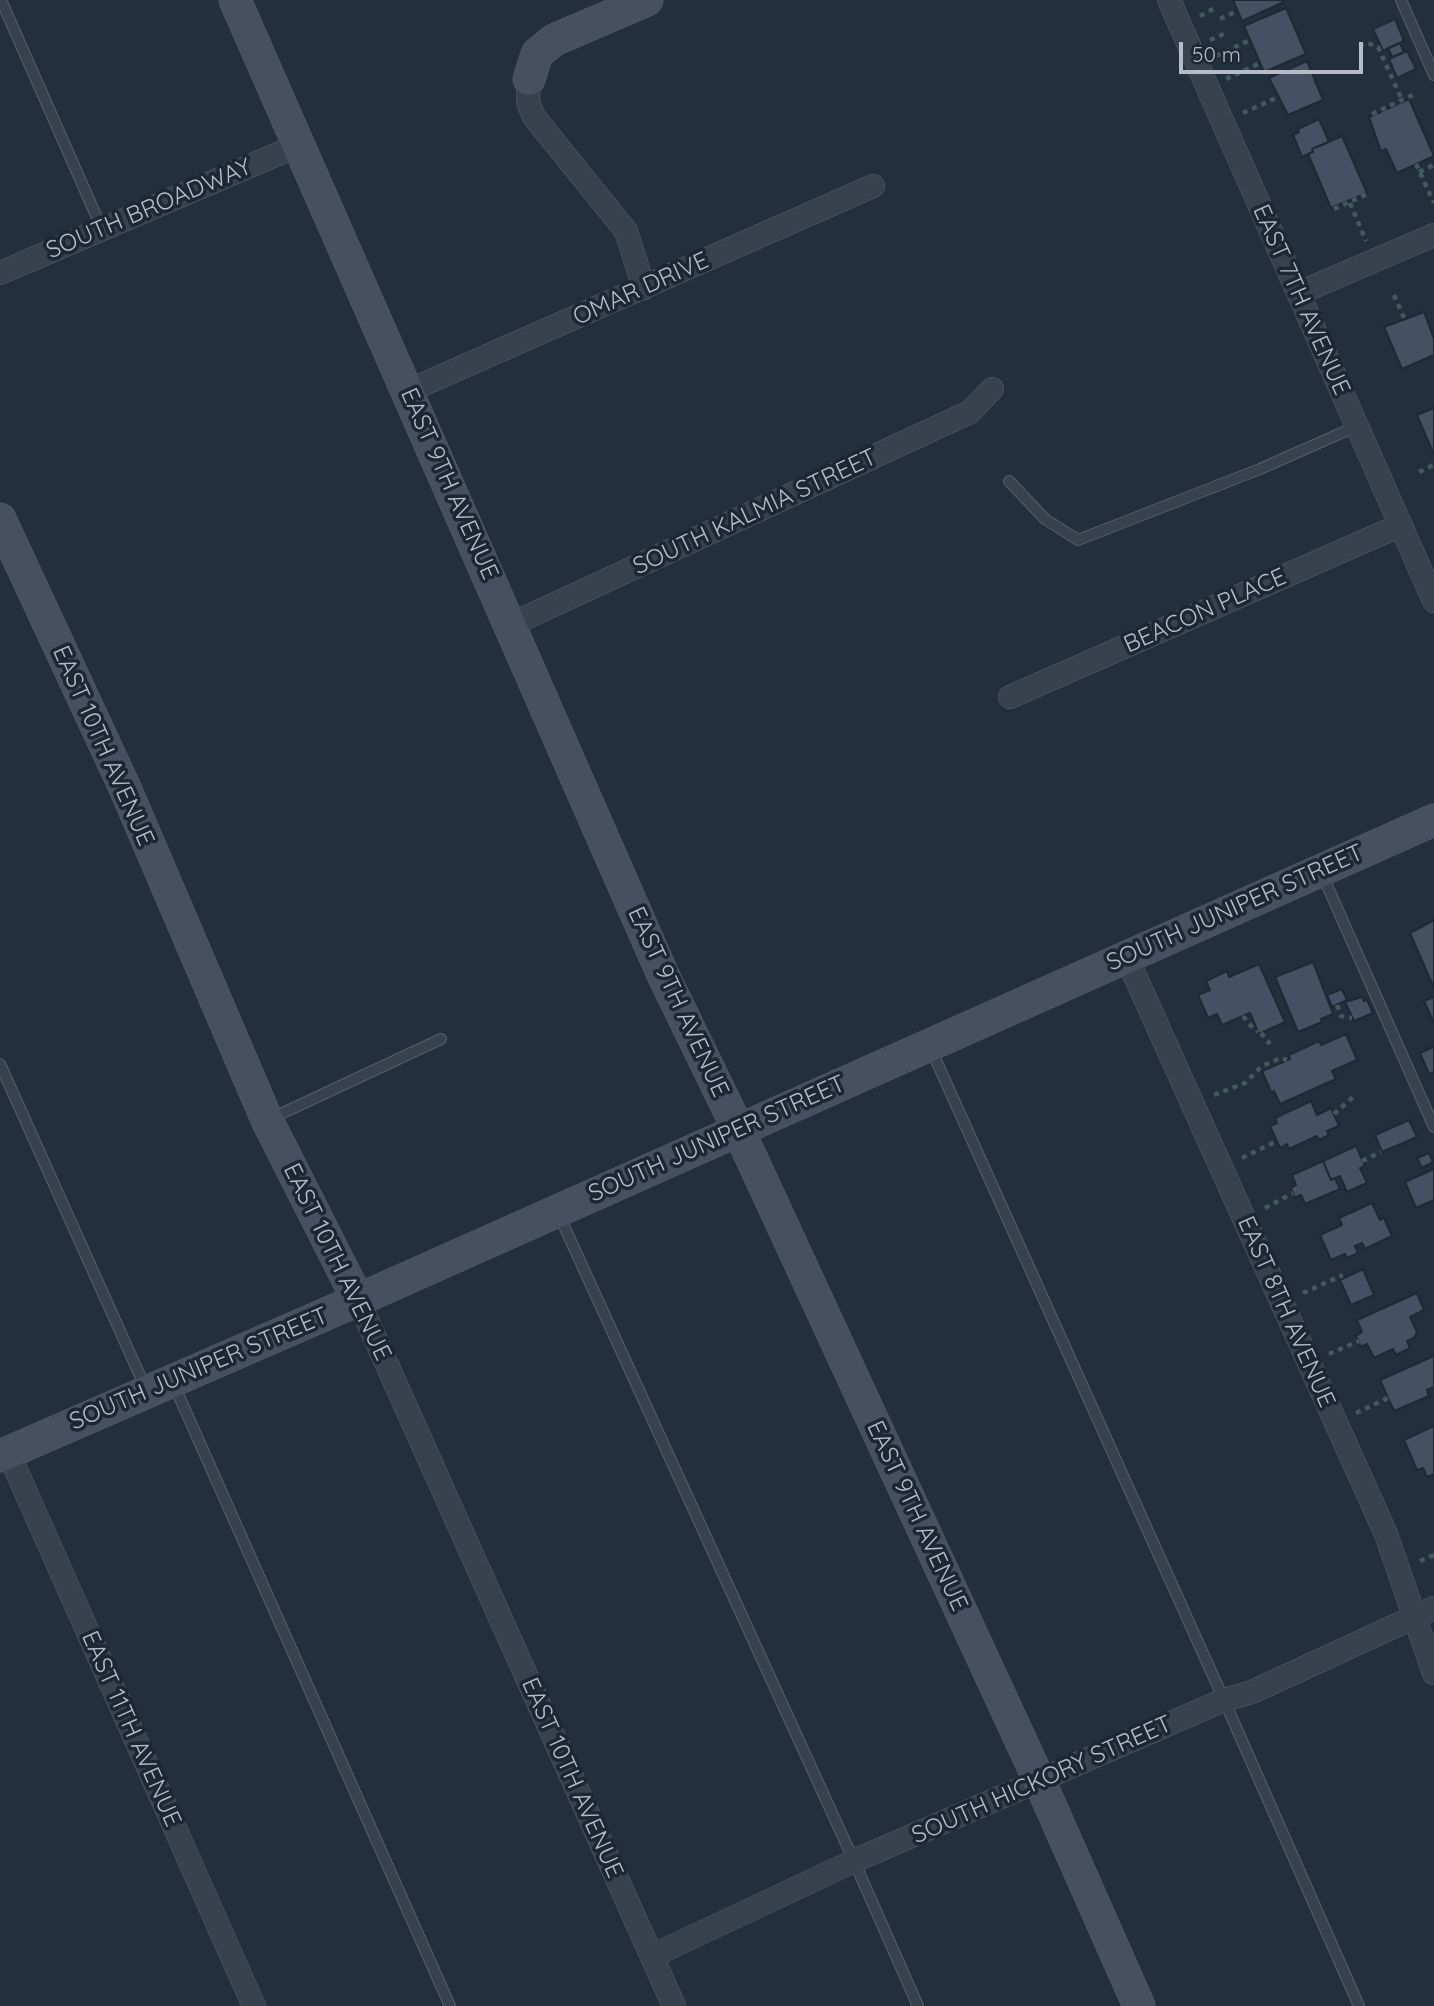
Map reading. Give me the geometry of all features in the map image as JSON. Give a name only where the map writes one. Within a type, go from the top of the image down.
[{"type":"street","name":"EAST 9TH AVENUE","points":[[235,0],[663,975],[738,1129],[1040,1780],[1139,2006]]},
{"type":"street","points":[[644,288],[626,230],[534,117],[528,103],[529,79],[537,54],[554,40],[647,0]]},
{"type":"street","name":"EAST 7TH AVENUE","points":[[1169,0],[1434,601]]},
{"type":"street","name":"SOUTH BROADWAY","points":[[0,273],[299,145]]},
{"type":"street","name":"OMAR DRIVE","points":[[408,391],[873,186]]},
{"type":"street","points":[[1299,293],[1434,235]]},
{"type":"street","name":"SOUTH KALMIA STREET","points":[[510,625],[970,412],[992,389]]},
{"type":"street","name":"EAST 10TH AVENUE","points":[[0,519],[125,788],[267,1120],[358,1300],[674,2006]]},
{"type":"street","name":"BEACON PLACE","points":[[1010,697],[1401,525]]},
{"type":"street","name":"SOUTH JUNIPER STREET","points":[[4,1454],[358,1300],[1434,820]]},
{"type":"street","name":"EAST 8TH AVENUE","points":[[1126,956],[1386,1534],[1405,1582],[1424,1613],[1434,1673]]},
{"type":"street","name":"EAST 11TH AVENUE","points":[[4,1454],[254,2006]]},
{"type":"street","name":"SOUTH HICKORY STREET","points":[[652,1956],[854,1861],[1224,1700],[1252,1692],[1424,1613]]},
{"type":"lane","points":[[1,0],[103,229]]},
{"type":"lane","points":[[1401,0],[1434,75]]},
{"type":"lane","points":[[1009,481],[1045,519],[1078,540],[1260,470],[1357,426]]},
{"type":"lane","points":[[1321,870],[1434,1127]]},
{"type":"lane","points":[[267,1120],[441,1039]]},
{"type":"lane","points":[[929,1045],[1359,2006]]},
{"type":"lane","points":[[0,1064],[159,1386],[450,2006]]},
{"type":"lane","points":[[557,1211],[918,2006]]},
{"type":"path","points":[[1220,19],[1237,11]]},
{"type":"path","points":[[1233,48],[1250,40]]},
{"type":"path","points":[[1359,46],[1367,43],[1378,47],[1402,100]]},
{"type":"path","points":[[1243,71],[1260,63]]},
{"type":"path","points":[[1372,114],[1417,93]]},
{"type":"path","points":[[1259,106],[1278,97]]},
{"type":"path","points":[[1416,164],[1434,203]]},
{"type":"path","points":[[1419,172],[1434,165]]},
{"type":"path","points":[[1334,209],[1367,194]]},
{"type":"path","points":[[1350,203],[1359,225]]},
{"type":"path","points":[[1394,295],[1404,318]]},
{"type":"path","points":[[1419,472],[1434,466]]},
{"type":"path","points":[[1337,1005],[1341,1016],[1352,1018]]},
{"type":"path","points":[[1252,1017],[1245,1018],[1270,1044]]},
{"type":"path","points":[[1214,1096],[1245,1083],[1262,1066],[1281,1058],[1287,1060]]},
{"type":"path","points":[[1334,1114],[1353,1097]]},
{"type":"path","points":[[1242,1158],[1277,1141]]},
{"type":"path","points":[[1362,1161],[1381,1152]]},
{"type":"path","points":[[1264,1208],[1293,1193]]},
{"type":"path","points":[[1302,1293],[1343,1275]]},
{"type":"path","points":[[1309,1363],[1359,1341]]},
{"type":"path","points":[[1336,1422],[1388,1398]]},
{"type":"building","points":[[1233,0],[1283,0],[1284,2],[1242,21]]},
{"type":"building","points":[[1286,8],[1306,54],[1264,72],[1244,26]]},
{"type":"building","points":[[1395,19],[1404,41],[1383,51],[1373,29]]},
{"type":"building","points":[[1400,43],[1404,52],[1392,57],[1388,48]]},
{"type":"building","points":[[1407,51],[1416,69],[1397,78],[1389,59]]},
{"type":"building","points":[[1307,61],[1323,100],[1288,115],[1269,78]]},
{"type":"building","points":[[1409,99],[1434,156],[1397,173],[1386,149],[1381,151],[1369,117]]},
{"type":"building","points":[[1319,119],[1329,142],[1312,149],[1313,152],[1302,157],[1293,135],[1299,132],[1298,129]]},
{"type":"building","points":[[1342,136],[1367,193],[1331,208],[1308,154],[1313,152],[1312,149]]},
{"type":"building","points":[[1424,312],[1434,339],[1434,355],[1402,369],[1384,327]]},
{"type":"building","points":[[1434,408],[1434,455],[1417,415]]},
{"type":"building","points":[[1434,920],[1434,988],[1410,933]]},
{"type":"building","points":[[1313,962],[1333,1014],[1298,1032],[1275,977]]},
{"type":"building","points":[[1259,964],[1285,1022],[1259,1034],[1250,1013],[1222,1025],[1217,1014],[1208,1018],[1198,995],[1210,990],[1206,981],[1227,971],[1229,977]]},
{"type":"building","points":[[1342,989],[1347,1000],[1332,1007],[1327,995]]},
{"type":"building","points":[[1362,997],[1364,1001],[1367,1000],[1373,1013],[1354,1021],[1345,1002]]},
{"type":"building","points":[[1434,997],[1434,1023],[1424,1001]]},
{"type":"building","points":[[1346,1034],[1357,1060],[1332,1071],[1336,1079],[1280,1104],[1274,1091],[1271,1092],[1262,1071],[1290,1059],[1289,1055],[1319,1041],[1321,1045]]},
{"type":"building","points":[[1434,1047],[1434,1072],[1429,1074],[1420,1053]]},
{"type":"building","points":[[1311,1101],[1317,1115],[1331,1108],[1339,1126],[1327,1131],[1329,1135],[1319,1140],[1317,1136],[1289,1149],[1287,1144],[1280,1148],[1270,1126],[1277,1123],[1275,1118]]},
{"type":"building","points":[[1409,1120],[1417,1137],[1382,1152],[1375,1135]]},
{"type":"building","points":[[1356,1146],[1365,1166],[1360,1168],[1367,1183],[1347,1192],[1340,1176],[1331,1180],[1323,1161]]},
{"type":"building","points":[[1429,1153],[1433,1162],[1422,1168],[1417,1158]]},
{"type":"building","points":[[1323,1161],[1331,1180],[1335,1178],[1340,1189],[1305,1204],[1301,1195],[1295,1198],[1291,1188],[1296,1185],[1292,1175]]},
{"type":"building","points":[[1434,1169],[1434,1200],[1416,1208],[1405,1182]]},
{"type":"building","points":[[1372,1203],[1380,1220],[1384,1218],[1392,1236],[1365,1249],[1362,1243],[1355,1246],[1358,1253],[1347,1258],[1345,1254],[1331,1260],[1320,1235],[1342,1225],[1339,1218]]},
{"type":"building","points":[[1363,1269],[1374,1295],[1351,1305],[1340,1280]]},
{"type":"building","points":[[1417,1293],[1424,1310],[1410,1317],[1417,1332],[1414,1338],[1407,1341],[1410,1348],[1396,1355],[1393,1349],[1374,1358],[1367,1344],[1361,1347],[1356,1336],[1362,1332],[1357,1320]]},
{"type":"building","points":[[1434,1356],[1434,1387],[1427,1390],[1429,1396],[1394,1411],[1380,1380]]},
{"type":"building","points":[[1434,1426],[1434,1474],[1427,1477],[1423,1468],[1417,1470],[1404,1440]]}]
